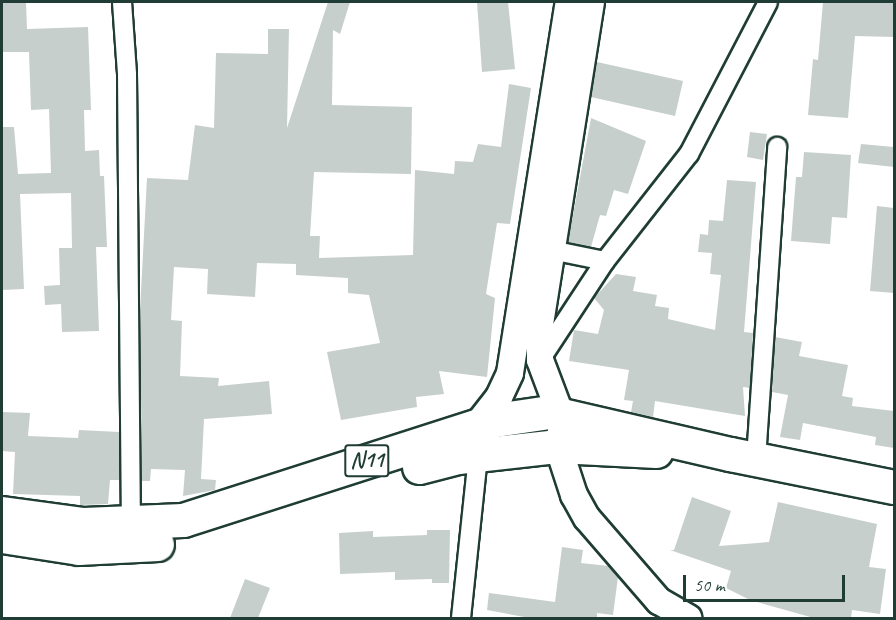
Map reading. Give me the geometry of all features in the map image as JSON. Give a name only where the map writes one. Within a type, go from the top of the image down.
[{"type":"highway","name":"N11","points":[[478,446],[519,414],[561,413],[743,457],[894,487]]},
{"type":"highway","name":"N11","points":[[2,536],[79,548],[131,536],[216,511],[478,446],[558,446],[743,457]]},
{"type":"highway","name":"N11","points":[[2,513],[83,524],[131,536]]},
{"type":"street","points":[[122,2],[127,74],[131,536]]},
{"type":"street","points":[[460,618],[478,446],[510,373],[569,2]]},
{"type":"street","points":[[591,2],[540,325],[540,360],[561,413],[564,429],[558,446],[574,495],[587,518],[659,601],[688,618]]},
{"type":"street","points":[[540,360],[605,261],[689,154],[768,2]]},
{"type":"street","points":[[743,457],[777,147]]},
{"type":"street","points":[[551,250],[605,261]]},
{"type":"building","points":[[2,2],[26,2],[27,29],[88,27],[91,110],[84,110],[85,151],[99,150],[100,176],[104,176],[107,247],[96,247],[99,331],[62,332],[61,304],[45,305],[44,286],[60,285],[59,248],[72,248],[71,193],[20,194],[24,289],[2,290],[2,127],[14,127],[18,174],[51,173],[49,109],[31,110],[29,52],[2,52]]},
{"type":"building","points":[[328,2],[350,2],[340,34],[333,30],[332,105],[412,107],[411,174],[314,172],[310,236],[320,236],[319,258],[413,255],[415,170],[454,174],[455,161],[473,162],[478,144],[501,147],[509,84],[531,88],[510,224],[497,223],[486,294],[495,298],[487,377],[439,371],[444,394],[416,397],[417,407],[341,420],[327,352],[380,343],[369,295],[348,293],[348,278],[296,275],[296,264],[257,263],[255,297],[207,294],[208,269],[174,267],[171,320],[182,321],[180,376],[219,378],[218,386],[269,381],[272,414],[204,419],[201,479],[216,480],[215,490],[183,496],[185,470],[151,469],[150,481],[142,481],[140,310],[147,178],[188,180],[195,125],[214,128],[216,53],[268,54],[268,29],[289,29],[287,128]]},
{"type":"building","points":[[477,2],[508,2],[515,69],[482,72]]},
{"type":"building","points":[[823,2],[894,2],[894,37],[855,36],[848,118],[808,115],[813,59],[818,60]]},
{"type":"building","points":[[597,62],[683,81],[675,116],[591,97]]},
{"type":"building","points":[[591,118],[646,141],[628,194],[614,190],[606,216],[600,215],[591,247],[568,242]]},
{"type":"building","points":[[750,132],[767,134],[763,160],[747,157]]},
{"type":"building","points":[[861,144],[894,147],[894,167],[858,163]]},
{"type":"building","points":[[804,152],[851,155],[847,218],[832,217],[830,244],[791,241],[796,177],[802,177]]},
{"type":"building","points":[[727,180],[756,182],[744,332],[753,333],[750,388],[743,387],[745,416],[655,401],[653,417],[631,412],[633,401],[624,400],[629,370],[569,361],[574,330],[598,334],[604,310],[594,298],[616,274],[636,277],[633,291],[657,295],[655,306],[669,308],[668,319],[715,330],[721,275],[710,274],[712,253],[698,252],[700,234],[708,235],[709,220],[723,221]]},
{"type":"building","points":[[877,206],[894,208],[894,293],[870,291]]},
{"type":"building","points":[[775,337],[802,342],[799,356],[848,365],[842,396],[853,398],[852,406],[894,411],[894,448],[875,445],[876,437],[803,423],[800,440],[780,437],[788,395],[772,392]]},
{"type":"building","points":[[2,412],[30,413],[28,436],[78,438],[79,430],[119,432],[119,480],[110,480],[108,504],[80,505],[80,496],[13,494],[15,452],[2,451]]},
{"type":"building","points":[[692,497],[731,511],[719,546],[769,542],[778,502],[877,524],[869,567],[886,569],[880,614],[852,610],[851,618],[814,618],[750,600],[726,588],[731,571],[670,550],[674,550]]},
{"type":"building","points":[[427,530],[450,530],[449,583],[432,583],[432,579],[395,580],[395,572],[340,574],[339,533],[373,531],[373,537],[427,535]]},
{"type":"building","points":[[562,547],[583,550],[581,563],[609,566],[618,577],[613,615],[597,613],[597,618],[530,618],[487,610],[489,593],[555,602]]},
{"type":"building","points":[[245,579],[270,588],[258,618],[230,618]]}]
